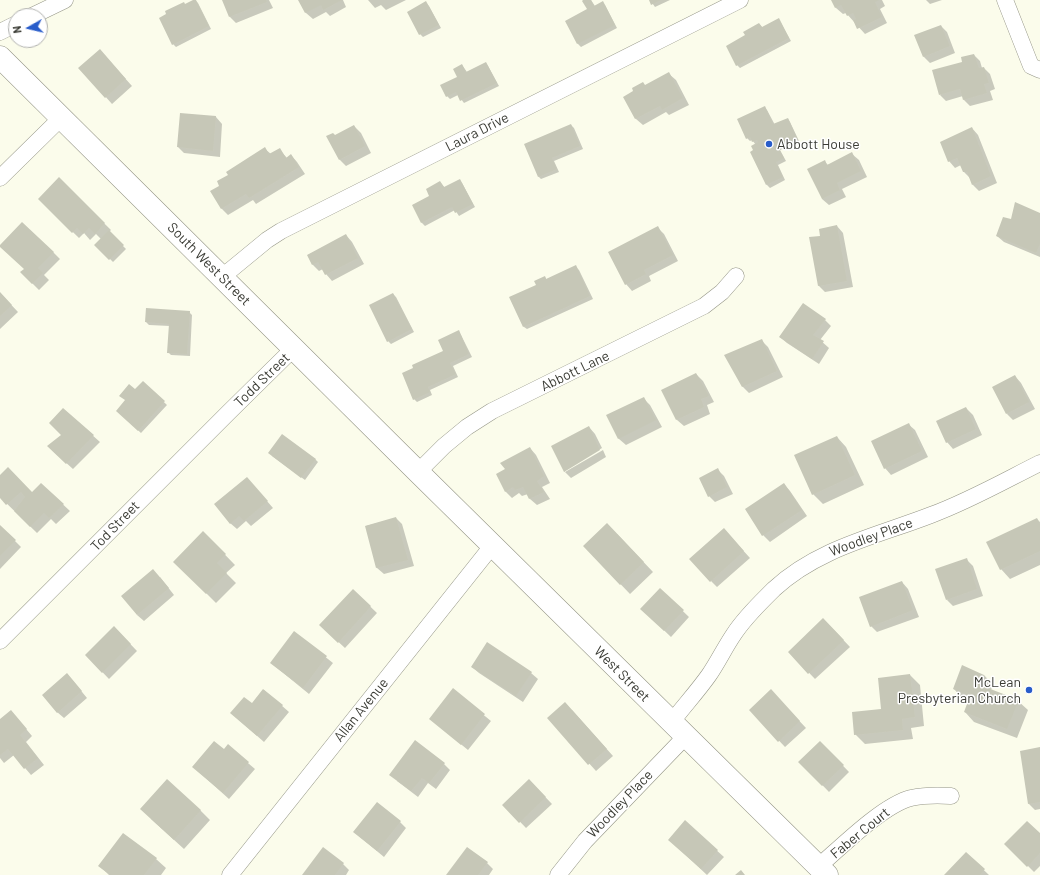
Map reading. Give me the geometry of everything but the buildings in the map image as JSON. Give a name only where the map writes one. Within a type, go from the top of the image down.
[{"type":"main road","name":"South West Street","points":[[0,57],[418,472]]},
{"type":"main road","name":"West Street","points":[[418,472],[822,871]]},
{"type":"street","points":[[48,8],[65,0]]},
{"type":"street","name":"Laura Drive","points":[[222,277],[267,240],[281,231],[740,0]]},
{"type":"street","points":[[1005,0],[1031,66],[1040,70]]},
{"type":"street","points":[[0,178],[61,118]]},
{"type":"street","name":"Abbott Lane","points":[[418,472],[444,446],[467,427],[492,411],[704,306],[722,292],[736,276]]},
{"type":"street","name":"Todd Street","points":[[230,411],[294,348]]},
{"type":"street","name":"Tod Street","points":[[0,641],[230,411]]},
{"type":"street","name":"Woodley Place","points":[[558,875],[678,730],[734,633],[747,616],[775,588],[791,575],[821,556],[846,544],[933,515],[1040,463]]},
{"type":"street","name":"Allan Avenue","points":[[230,875],[492,546]]},
{"type":"street","name":"Faber Court","points":[[822,871],[873,821],[892,806],[910,798],[930,794],[951,796]]},
{"type":"place","name":"Abbott House","points":[[769,144]]},
{"type":"place","name":"McLean Presbyterian Church","points":[[1029,690]]}]
